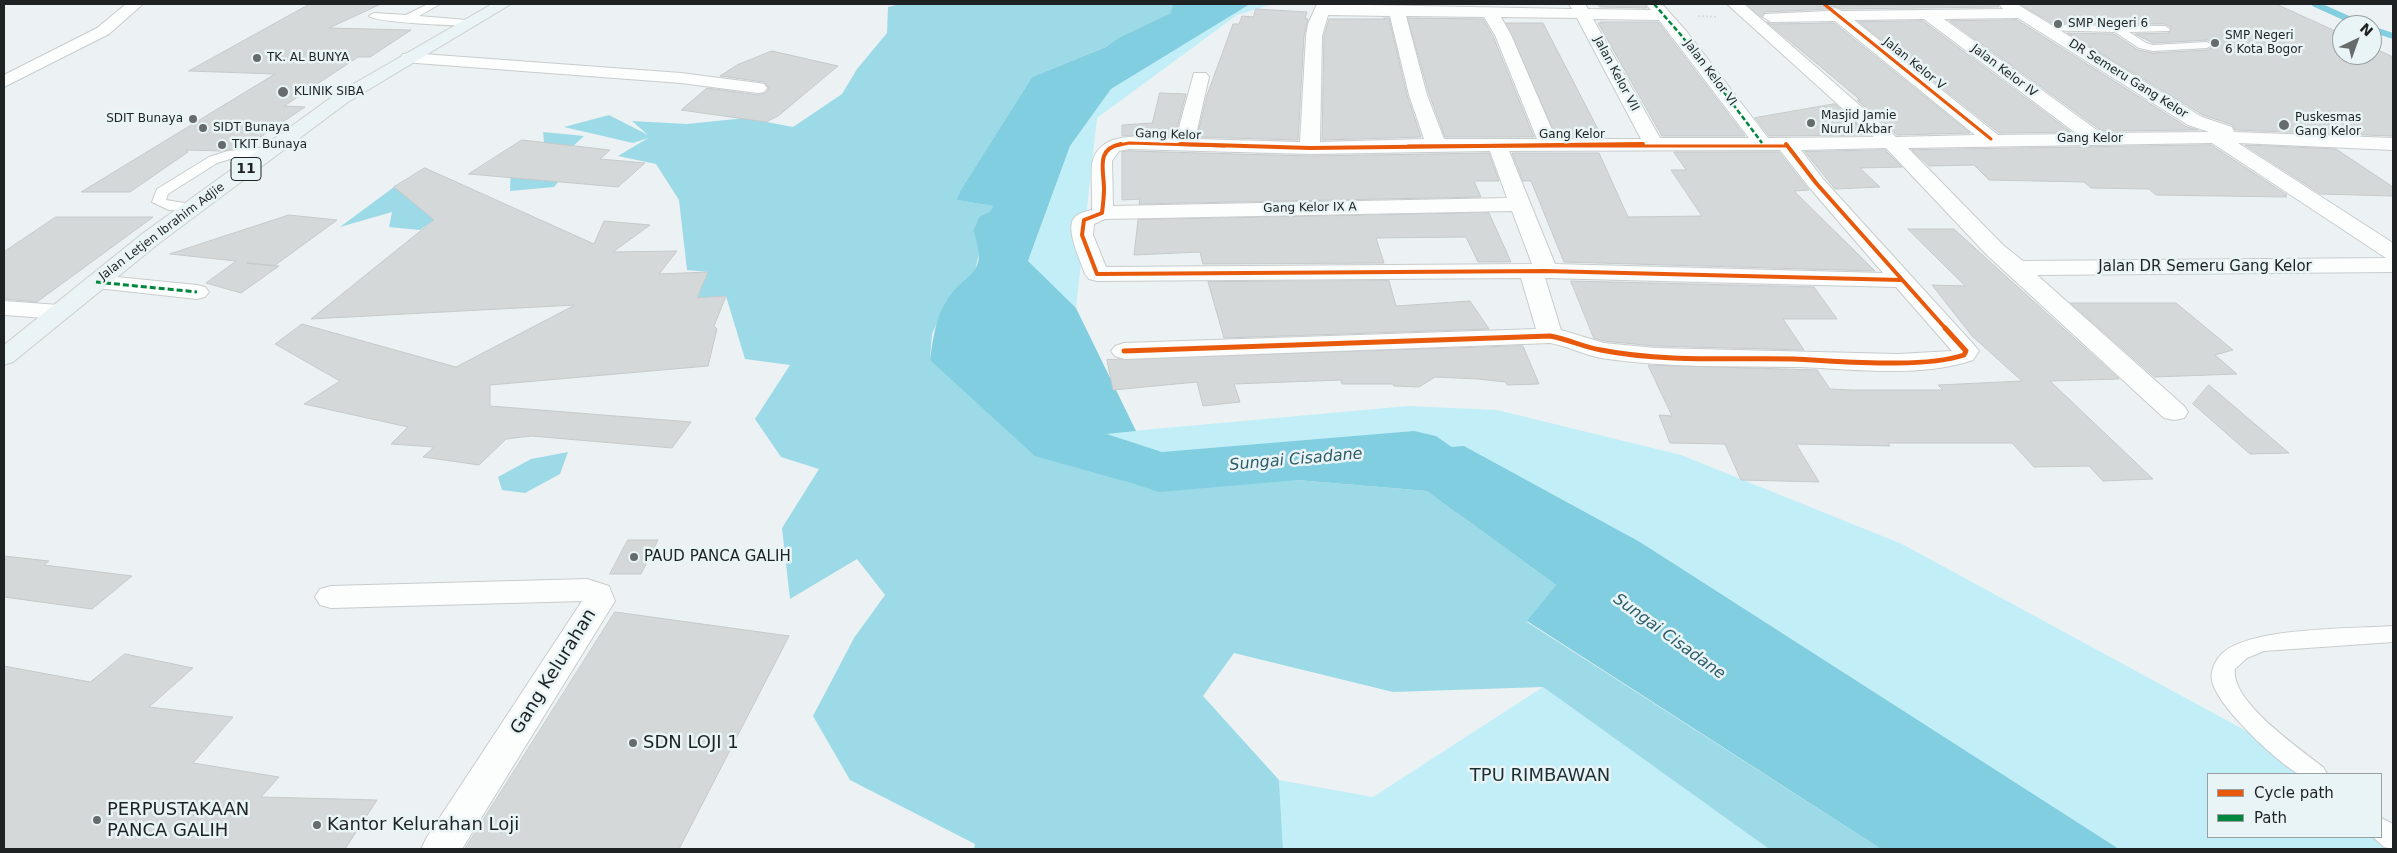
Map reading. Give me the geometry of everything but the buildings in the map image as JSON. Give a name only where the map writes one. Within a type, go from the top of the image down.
[{"type":"main road","name":"Jalan Letjen Ibrahim Adjie","points":[[4,357],[96,282],[192,208],[342,98],[467,23],[503,4]]},
{"type":"street","points":[[4,82],[114,23],[134,4]]},
{"type":"street","points":[[1735,4],[1889,140],[1995,250],[2174,412]]},
{"type":"street","name":"Jalan Kelor V","points":[[1824,4],[1991,139]]},
{"type":"street","name":"Jalan Kelor IV","points":[[1912,4],[2096,139]]},
{"type":"street","points":[[1310,148],[1314,36],[1324,7],[1397,12],[1490,13],[1516,9],[1659,9]]},
{"type":"street","points":[[1771,17],[1930,16],[2015,8]]},
{"type":"street","name":"DR Semeru Gang Kelor","points":[[2015,8],[2195,121],[2216,129],[2256,137]]},
{"type":"street","name":"Jalan Kelor VII","points":[[1581,9],[1654,145]]},
{"type":"street","name":"Jalan Kelor VI","points":[[1659,9],[1762,144]]},
{"type":"street","points":[[1397,12],[1418,95],[1436,145]]},
{"type":"street","points":[[1490,13],[1503,35],[1549,145]]},
{"type":"street","points":[[408,58],[681,78],[758,88]]},
{"type":"street","points":[[1184,145],[1200,78]]},
{"type":"street","points":[[2215,137],[2393,252]]},
{"type":"street","name":"Gang Kelor","points":[[1102,213],[1104,189],[1102,162],[1106,151],[1113,146],[1129,143],[1310,148],[1497,144],[1786,144],[1889,140],[2256,137],[2393,144]]},
{"type":"street","points":[[1497,144],[1519,204],[1538,271],[1550,336]]},
{"type":"street","points":[[1124,352],[1550,336],[1570,339],[1600,350],[1655,356],[1898,362],[1952,359],[1964,355],[1965,347],[1901,280],[1816,183],[1786,144]]},
{"type":"street","name":"Gang Kelor IX A","points":[[1102,213],[1519,204]]},
{"type":"street","points":[[1102,213],[1084,220],[1082,235],[1097,274],[1538,271],[1901,280]]},
{"type":"street","name":"Jalan DR Semeru Gang Kelor","points":[[2017,268],[2393,265]]},
{"type":"street","points":[[96,282],[197,292]]},
{"type":"street","points":[[4,308],[59,312]]},
{"type":"street","name":"Gang Kelurahan","points":[[331,597],[587,590],[598,594],[599,601],[441,849]]},
{"type":"lane","points":[[407,19],[435,4]]},
{"type":"lane","points":[[374,16],[467,23]]},
{"type":"lane","points":[[2047,28],[2166,29]]},
{"type":"lane","points":[[2119,30],[2143,46],[2153,48],[2206,45]]},
{"type":"lane","points":[[192,208],[169,206],[160,202],[162,192],[213,160],[228,155],[270,151]]},
{"type":"lane","points":[[2314,773],[2241,711],[2228,692],[2222,679],[2222,670],[2247,648],[2264,643],[2393,634]]},
{"type":"lane","points":[[2382,830],[2393,839]]},
{"type":"green space","points":[[1250,4],[1273,4],[1237,15],[1097,118],[1076,308],[1028,262],[1070,146],[1111,89]]},
{"type":"green space","points":[[1408,406],[1497,410],[1681,455],[1902,544],[2287,753],[2317,773],[2207,773],[2207,838],[2382,838],[2382,819],[2393,826],[2393,849],[2119,849],[1640,542],[1465,447],[1159,472],[1055,438]]},
{"type":"green space","name":"TPU RIMBAWAN","points":[[1543,687],[1769,849],[1283,849],[1279,780],[1373,797]]},
{"type":"shaded area","points":[[900,4],[1173,4],[1172,13],[1118,38],[1106,47],[1032,77],[960,191],[958,200],[993,206],[990,211],[979,217],[973,231],[980,249],[974,275],[947,300],[932,334],[930,360],[1124,481],[1273,478],[1427,491],[1556,585],[1527,622],[1881,849],[1769,849],[1543,687],[1393,692],[1234,653],[1203,696],[1279,780],[1283,849],[974,849],[975,844],[850,780],[813,716],[854,638],[885,595],[857,559],[790,599],[782,528],[819,469],[781,457],[755,419],[790,365],[745,359],[726,296],[697,298],[708,272],[687,270],[679,200],[656,164],[618,156],[648,138],[633,143],[564,127],[609,115],[648,135],[632,121],[687,124],[746,118],[793,127],[842,94],[857,69],[887,33],[888,7]]},
{"type":"shaded area","points":[[543,132],[584,136],[558,160],[569,169],[554,187],[510,191],[511,164],[544,142]]},
{"type":"shaded area","points":[[394,187],[426,191],[442,214],[420,230],[389,227],[392,212],[340,227]]},
{"type":"shaded area","points":[[568,452],[560,474],[525,493],[502,490],[498,477],[531,459]]},
{"type":"water","points":[[1173,4],[1250,4],[1111,89],[1070,146],[1028,261],[1076,308],[1136,431],[1056,439],[1159,472],[1464,446],[1640,542],[2119,849],[1881,849],[1527,621],[1556,585],[1427,491],[1273,478],[1124,481],[1035,456],[930,360],[935,329],[943,307],[954,291],[974,272],[977,265],[979,257],[978,246],[973,231],[979,217],[990,211],[993,206],[957,200],[960,191],[1032,77],[1106,47],[1118,38],[1171,13]]},
{"type":"waterway","points":[[2315,4],[2340,15]]},
{"type":"waterway","points":[[2382,32],[2393,36]]},
{"type":"waterway","name":"Sungai Cisadane","points":[[1031,357],[1055,438],[1159,472],[1414,450],[1480,498]]},
{"type":"marked path","points":[[1654,4],[1681,35],[1762,143]]},
{"type":"marked path","points":[[96,282],[197,292]]},
{"type":"cycle path","points":[[1824,4],[1991,139]]},
{"type":"cycle path","points":[[1124,351],[1550,336],[1570,339],[1600,350],[1655,356],[1898,362],[1952,359],[1964,355],[1966,351],[1816,183],[1786,144],[1436,145],[1310,148],[1129,143],[1113,146],[1107,151],[1102,161],[1104,189],[1102,213],[1084,220],[1082,235],[1097,274],[1546,271],[1901,280]]},
{"type":"place","name":"SMP Negeri 6","points":[[2058,24]]},
{"type":"place","name":"SMP Negeri 6 Kota Bogor","points":[[2215,43]]},
{"type":"place","name":"TK. AL BUNYA","points":[[257,58]]},
{"type":"place","name":"KLINIK SIBA","points":[[283,92]]},
{"type":"place","name":"SDIT Bunaya","points":[[193,119]]},
{"type":"place","name":"Masjid Jamie Nurul Akbar","points":[[1811,123]]},
{"type":"place","name":"Puskesmas Gang Kelor","points":[[2284,125]]},
{"type":"place","name":"SIDT Bunaya","points":[[203,128]]},
{"type":"place","name":"TKIT Bunaya","points":[[222,145]]},
{"type":"place","name":"PAUD PANCA GALIH","points":[[634,557]]},
{"type":"place","name":"SDN LOJI 1","points":[[633,743]]},
{"type":"place","name":"PERPUSTAKAAN PANCA GALIH","points":[[97,820]]},
{"type":"place","name":"Kantor Kelurahan Loji","points":[[317,825]]}]
